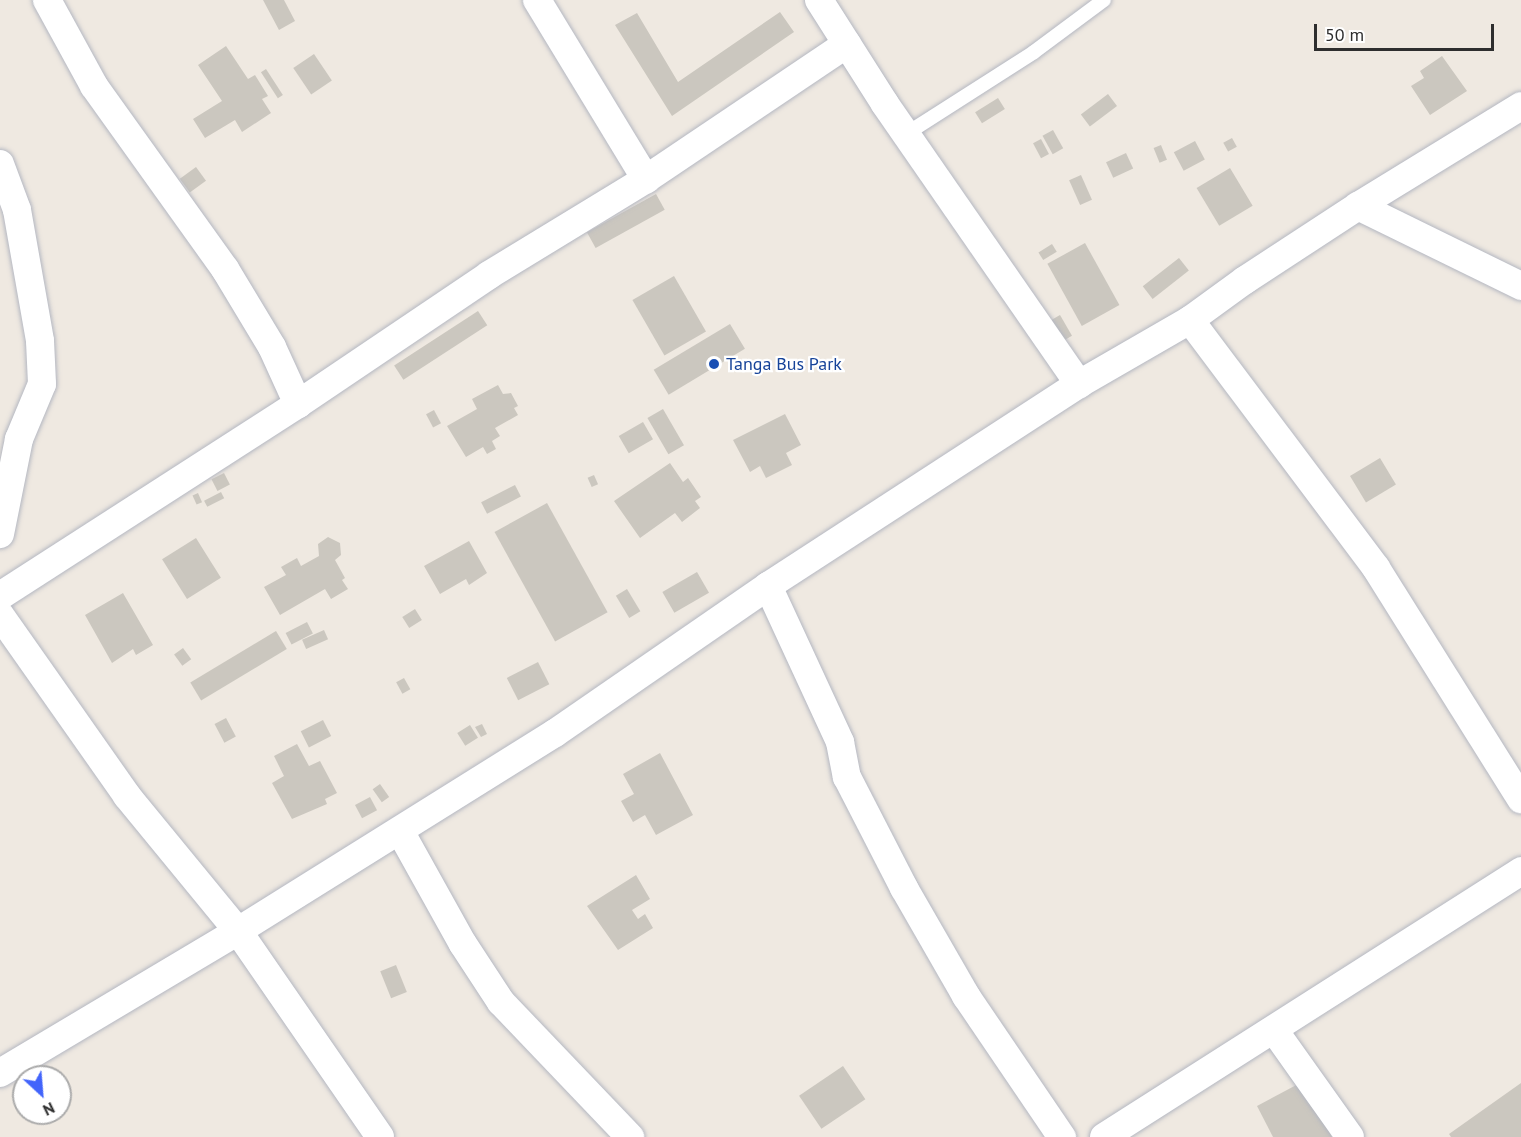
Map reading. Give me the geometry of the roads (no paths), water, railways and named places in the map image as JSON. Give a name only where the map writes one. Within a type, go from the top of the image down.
[{"type":"street","points":[[47,0],[94,86],[225,269],[272,347],[298,404]]},
{"type":"street","points":[[537,0],[646,179]]},
{"type":"street","points":[[819,0],[906,134],[1079,384]]},
{"type":"street","points":[[0,596],[298,404],[489,275],[646,179],[847,44]]},
{"type":"street","points":[[0,1073],[238,931],[555,733],[768,586],[1079,384],[1190,320],[1245,280],[1359,206],[1521,106]]},
{"type":"street","points":[[0,164],[17,210],[40,341],[42,384],[19,439],[0,534]]},
{"type":"street","points":[[1359,206],[1521,286]]},
{"type":"street","points":[[1190,320],[1376,568],[1521,799]]},
{"type":"street","points":[[768,586],[840,742],[847,777],[904,888],[966,996],[1062,1137]]},
{"type":"street","points":[[0,615],[127,796],[238,931],[380,1137]]},
{"type":"street","points":[[400,831],[463,944],[501,1002],[630,1137]]},
{"type":"street","points":[[1104,1137],[1521,871]]},
{"type":"street","points":[[1274,1030],[1350,1137]]},
{"type":"lane","points":[[906,134],[1034,52],[1104,0]]},
{"type":"place","name":"Tanga Bus Park","points":[[714,364]]}]
